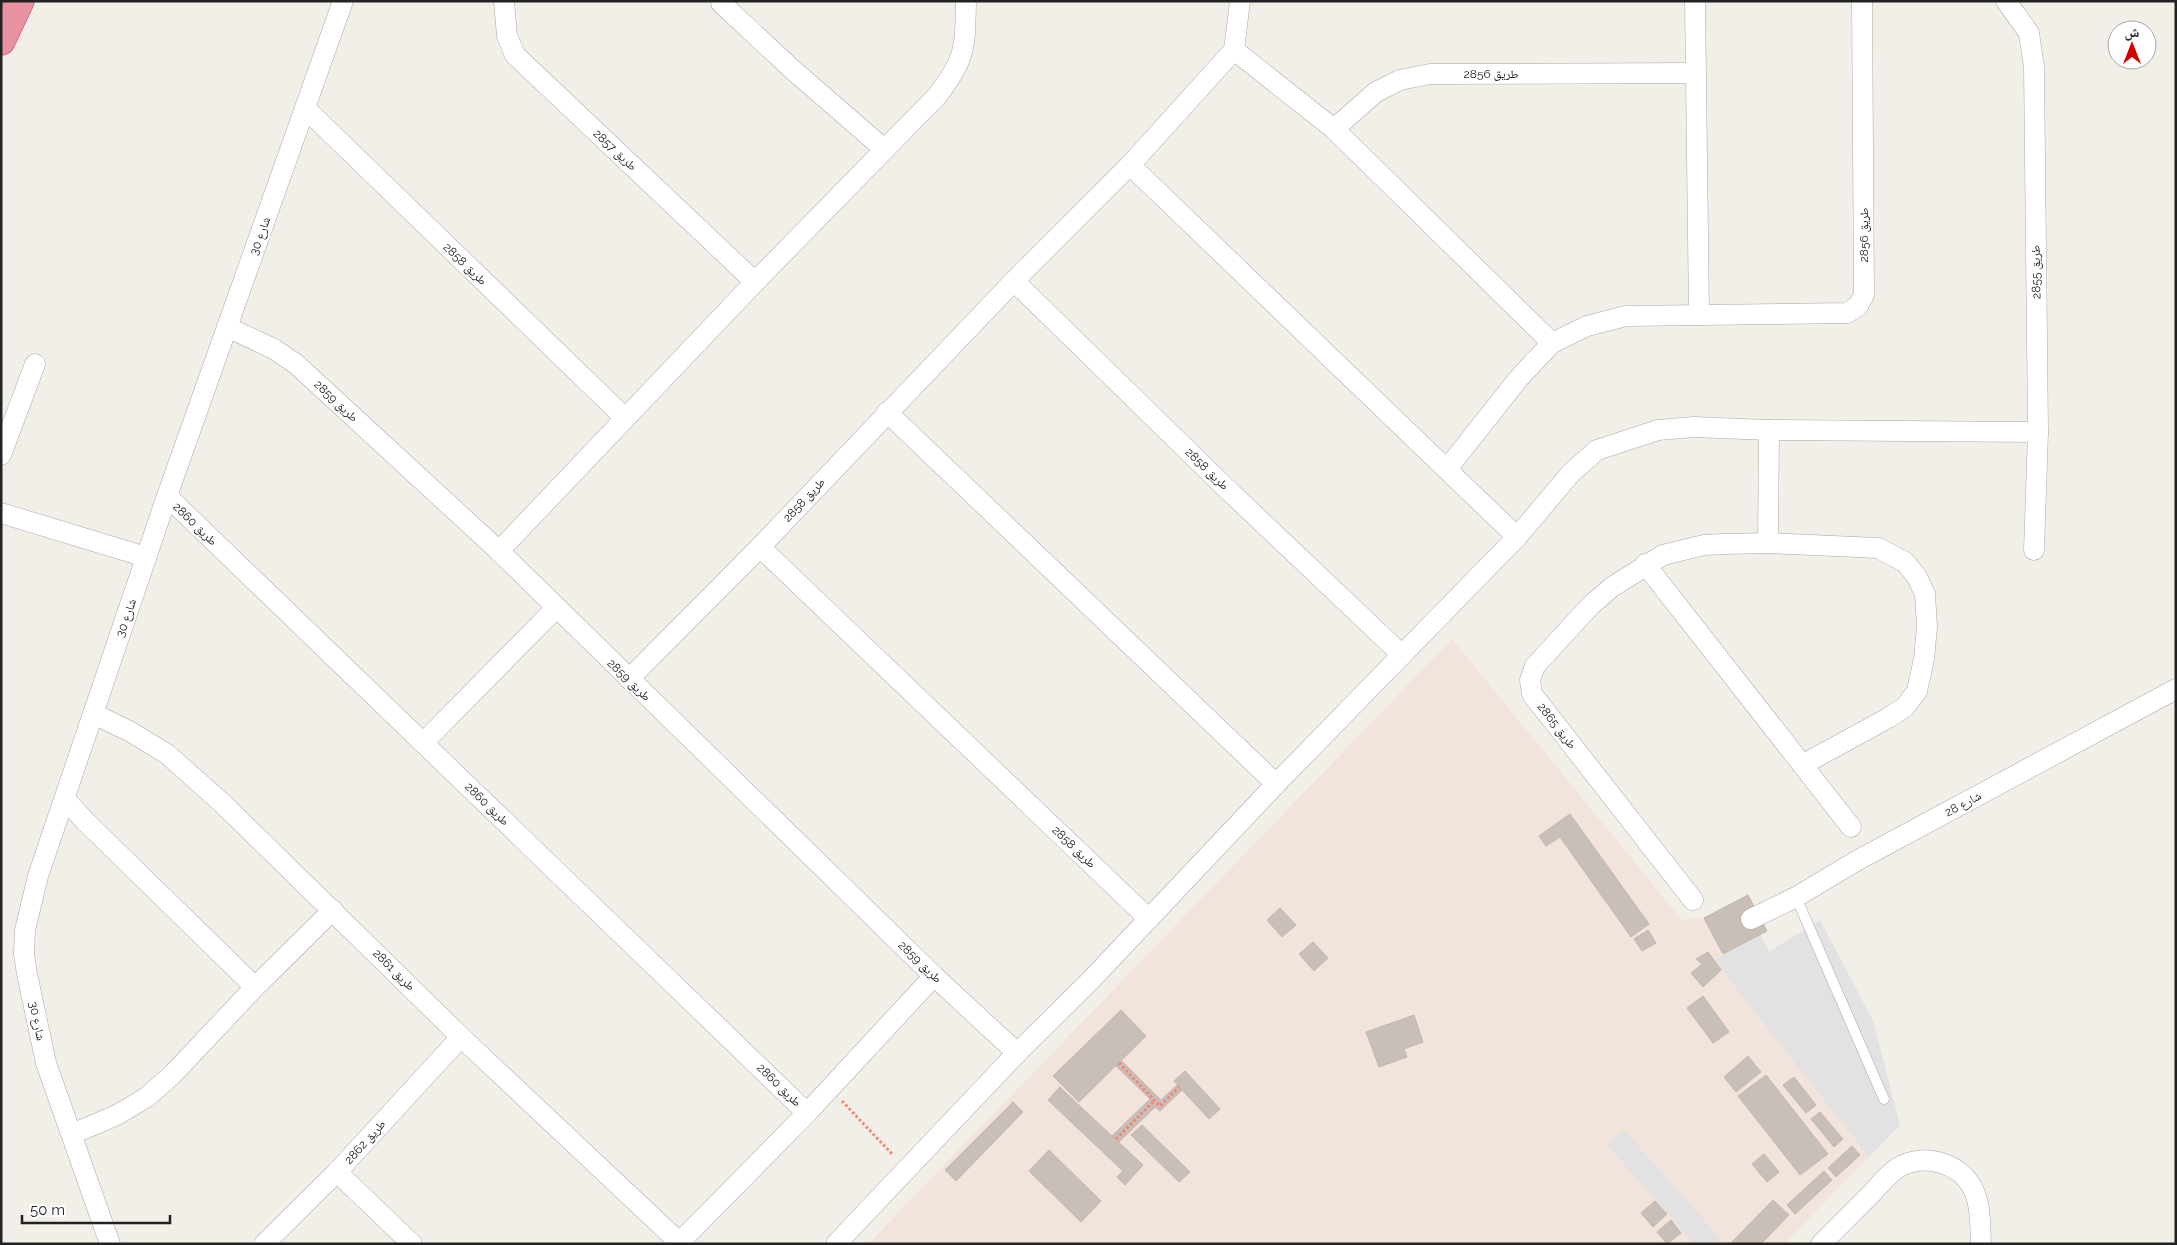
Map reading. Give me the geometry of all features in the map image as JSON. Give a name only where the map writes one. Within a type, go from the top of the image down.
[{"type":"highway","points":[[1,41],[20,1]]},
{"type":"street","name":"شارع 30","points":[[110,1244],[46,1063],[24,954],[25,930],[38,876],[146,557],[344,1]]},
{"type":"street","name":"طريق 2857","points":[[504,1],[507,36],[515,55],[755,282]]},
{"type":"street","points":[[498,552],[755,282],[937,96],[952,76],[963,53],[966,1]]},
{"type":"street","points":[[1240,1],[1234,50],[1334,129],[1552,343]]},
{"type":"street","points":[[1695,1],[1699,314]]},
{"type":"street","name":"طريق 2856","points":[[1447,469],[1519,378],[1552,343],[1586,326],[1626,316],[1847,313],[1858,306],[1864,295],[1862,1]]},
{"type":"street","name":"طريق 2855","points":[[2006,1],[2029,33],[2034,67],[2038,432],[2034,550]]},
{"type":"street","points":[[721,3],[793,70],[884,149]]},
{"type":"street","name":"طريق 2858","points":[[629,679],[760,547],[1014,281],[1130,165],[1234,50]]},
{"type":"street","name":"طريق 2856","points":[[1334,129],[1376,92],[1400,80],[1430,74],[1696,72]]},
{"type":"street","name":"طريق 2858","points":[[306,109],[625,418]]},
{"type":"street","points":[[1130,165],[1517,538]]},
{"type":"street","name":"طريق 2858","points":[[1014,281],[1227,489],[1402,655]]},
{"type":"street","name":"طريق 2859","points":[[227,327],[274,349],[296,364],[498,552],[934,976],[1017,1052]]},
{"type":"street","points":[[1,455],[35,364]]},
{"type":"street","points":[[887,412],[1276,784]]},
{"type":"street","points":[[836,1244],[1017,1052],[1090,981],[1276,784],[1517,538],[1571,473],[1597,450],[1658,430],[1694,427],[1769,430],[2038,432]]},
{"type":"street","points":[[1768,543],[1769,430]]},
{"type":"street","name":"طريق 2860","points":[[167,496],[807,1113]]},
{"type":"street","points":[[1,514],[146,557]]},
{"type":"street","name":"طريق 2865","points":[[1693,900],[1532,694],[1530,680],[1535,666],[1591,604],[1645,564],[1663,555],[1704,545],[1768,543],[1878,548],[1905,562],[1918,577],[1925,594],[1926,635],[1924,659],[1917,692],[1905,707],[1888,718],[1802,765]]},
{"type":"street","name":"طريق 2858","points":[[760,547],[1149,919]]},
{"type":"street","points":[[1645,564],[1851,827]]},
{"type":"street","points":[[424,742],[556,608]]},
{"type":"street","name":"شارع 28","points":[[1751,919],[1796,897],[1858,860],[2176,689]]},
{"type":"street","name":"طريق 2861","points":[[94,714],[131,732],[167,754],[221,802],[461,1037],[681,1243]]},
{"type":"street","points":[[65,799],[86,822],[256,987]]},
{"type":"street","points":[[72,1134],[117,1115],[147,1096],[174,1074],[256,987],[333,910]]},
{"type":"street","points":[[681,1243],[807,1113],[934,976]]},
{"type":"street","name":"طريق 2862","points":[[264,1244],[338,1172],[461,1037]]},
{"type":"street","points":[[1822,1244],[1890,1175],[1901,1166],[1922,1160],[1943,1163],[1961,1174],[1974,1191],[1981,1244]]},
{"type":"street","points":[[338,1172],[412,1244]]},
{"type":"lane","points":[[1796,897],[1884,1099]]},
{"type":"path","points":[[1119,1063],[1160,1106],[1179,1087]]},
{"type":"path","points":[[830,1088],[907,1169]]},
{"type":"path","points":[[1116,1140],[1155,1100]]},
{"type":"shaded area","points":[[1452,639],[1682,920],[1704,918],[1748,895],[1767,931],[1760,935],[1769,952],[1820,920],[1873,1021],[1900,1125],[1784,1244],[868,1244]]},
{"type":"shaded area","points":[[1820,920],[1873,1021],[1900,1125],[1869,1157],[1714,960],[1760,934],[1769,952]]},
{"type":"shaded area","points":[[1624,1130],[1720,1238],[1713,1244],[1695,1244],[1607,1145]]},
{"type":"building","points":[[1570,814],[1649,924],[1631,937],[1560,837],[1546,846],[1539,836]]},
{"type":"building","points":[[1748,895],[1767,931],[1723,954],[1704,918]]},
{"type":"building","points":[[1280,908],[1296,925],[1282,937],[1267,920]]},
{"type":"building","points":[[1648,930],[1656,943],[1642,951],[1634,939]]},
{"type":"building","points":[[1313,942],[1328,958],[1314,971],[1299,954]]},
{"type":"building","points":[[1708,952],[1721,970],[1703,987],[1691,973],[1702,964],[1696,959]]},
{"type":"building","points":[[1703,996],[1729,1032],[1713,1043],[1687,1008]]},
{"type":"building","points":[[1121,1010],[1146,1036],[1079,1102],[1053,1076]]},
{"type":"building","points":[[1414,1015],[1423,1042],[1404,1049],[1407,1057],[1379,1067],[1366,1032]]},
{"type":"building","points":[[1748,1056],[1761,1072],[1736,1092],[1724,1077]]},
{"type":"building","points":[[1122,1061],[1161,1100],[1177,1085],[1182,1090],[1160,1111],[1155,1107],[1119,1142],[1112,1136],[1150,1099],[1116,1066]]},
{"type":"building","points":[[1185,1071],[1220,1109],[1209,1119],[1174,1081]]},
{"type":"building","points":[[1766,1075],[1828,1154],[1800,1175],[1738,1096]]},
{"type":"building","points":[[1794,1077],[1816,1105],[1806,1113],[1783,1085]]},
{"type":"building","points":[[1060,1087],[1082,1108],[1070,1121],[1048,1100]]},
{"type":"building","points":[[1013,1102],[1023,1112],[956,1181],[945,1170]]},
{"type":"building","points":[[1082,1108],[1143,1165],[1125,1185],[1117,1177],[1123,1171],[1070,1121]]},
{"type":"building","points":[[1820,1112],[1843,1139],[1834,1147],[1811,1119]]},
{"type":"building","points":[[1142,1125],[1190,1172],[1179,1182],[1131,1135]]},
{"type":"building","points":[[1852,1146],[1860,1155],[1836,1177],[1828,1168]]},
{"type":"building","points":[[1049,1150],[1101,1201],[1081,1222],[1029,1171]]},
{"type":"building","points":[[1764,1154],[1779,1172],[1767,1182],[1752,1164]]},
{"type":"building","points":[[1824,1171],[1832,1180],[1795,1214],[1787,1205]]},
{"type":"building","points":[[1773,1200],[1789,1215],[1761,1244],[1730,1244]]},
{"type":"building","points":[[1655,1201],[1667,1214],[1653,1227],[1641,1213]]},
{"type":"building","points":[[1671,1220],[1681,1233],[1667,1244],[1657,1232]]}]
